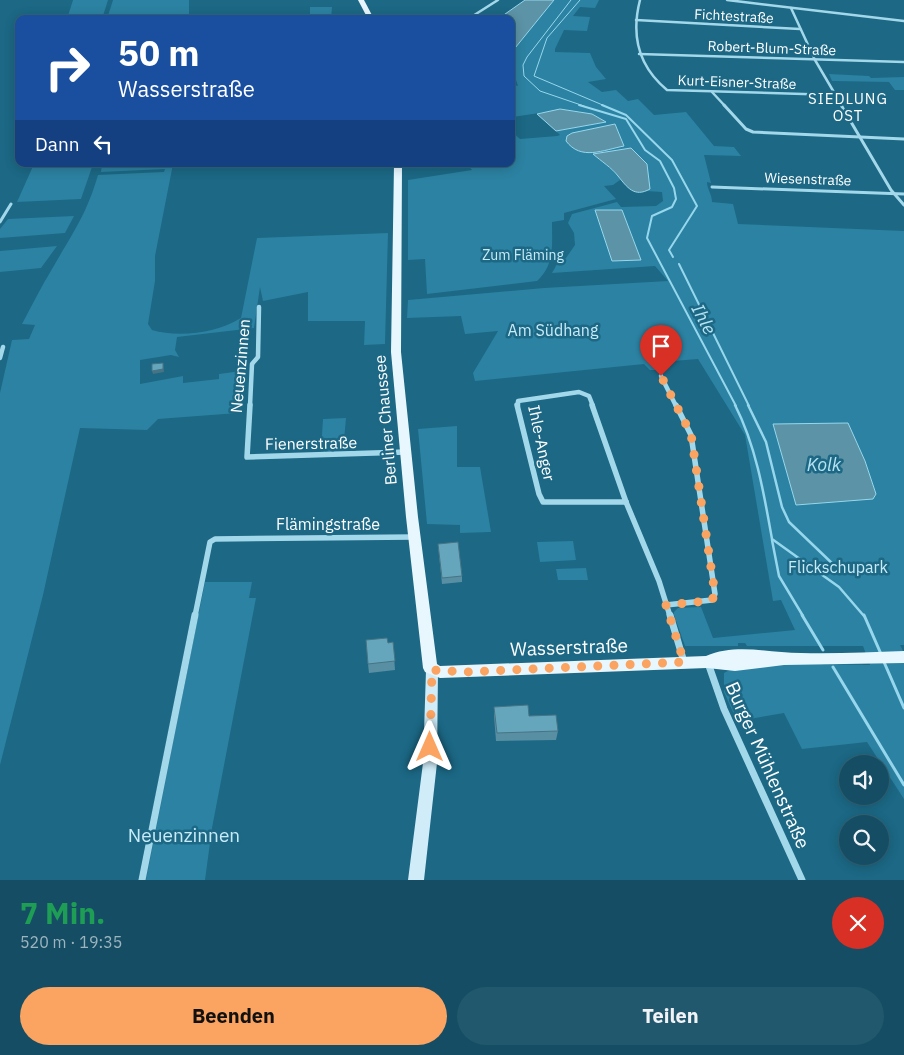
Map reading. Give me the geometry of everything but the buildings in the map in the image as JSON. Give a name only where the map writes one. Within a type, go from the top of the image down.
[{"type":"main road","points":[[361,0],[369,15]]},
{"type":"main road","name":"Berliner Chaussee","points":[[398,167],[396,352],[414,536],[429,664],[432,670]]},
{"type":"main road","name":"Wasserstraße","points":[[432,670],[466,672],[684,662],[707,662],[718,665],[763,663],[784,659],[904,657]]},
{"type":"street","points":[[474,15],[498,0]]},
{"type":"street","points":[[639,54],[636,20],[640,0]]},
{"type":"street","points":[[727,0],[904,21]]},
{"type":"street","points":[[791,8],[815,60],[894,194],[904,206]]},
{"type":"street","name":"Fichtestraße","points":[[636,20],[800,29]]},
{"type":"street","name":"Robert-Blum-Straße","points":[[639,54],[904,62]]},
{"type":"street","name":"Kurt-Eisner-Straße","points":[[639,54],[647,72],[667,90],[836,96]]},
{"type":"street","points":[[712,92],[750,132],[904,139]]},
{"type":"street","name":"Wiesenstraße","points":[[712,187],[904,194]]},
{"type":"street","points":[[0,222],[11,204]]},
{"type":"street","name":"Neuenzinnen","points":[[247,457],[252,364],[258,357],[259,307]]},
{"type":"street","points":[[0,358],[3,346]]},
{"type":"street","points":[[661,376],[691,434],[715,594],[712,600],[666,605]]},
{"type":"street","name":"Ihle-Anger","points":[[626,502],[543,502],[519,413],[518,400],[587,393],[626,502],[654,568],[684,662]]},
{"type":"street","name":"Fienerstraße","points":[[247,457],[406,452]]},
{"type":"street","name":"Flämingstraße","points":[[142,880],[209,545],[212,540],[414,536]]},
{"type":"street","name":"Burger Mühlenstraße","points":[[707,662],[724,709],[802,880]]},
{"type":"street","points":[[416,880],[430,763],[432,670]]},
{"type":"green space","points":[[73,0],[108,0],[103,15],[68,15]]},
{"type":"green space","points":[[113,0],[189,0],[189,15],[108,15]]},
{"type":"green space","points":[[554,0],[599,0],[595,8],[580,7],[573,16],[590,17],[587,31],[564,30],[555,52],[590,53],[596,67],[606,79],[588,82],[602,92],[616,90],[628,101],[638,99],[654,115],[686,112],[714,146],[734,147],[741,156],[704,155],[711,183],[707,182],[712,202],[733,204],[738,224],[904,231],[904,645],[900,645],[904,653],[904,799],[889,776],[889,755],[875,755],[867,742],[802,749],[784,713],[737,721],[724,692],[724,673],[751,666],[870,665],[863,646],[747,646],[745,643],[738,643],[738,646],[685,646],[674,615],[678,608],[701,607],[713,638],[795,630],[781,600],[773,601],[745,435],[698,359],[661,362],[660,370],[650,370],[644,364],[475,381],[473,373],[498,331],[465,334],[461,316],[407,318],[408,300],[544,288],[668,281],[655,266],[552,273],[561,257],[566,258],[575,245],[574,233],[568,223],[572,214],[617,202],[621,207],[656,206],[663,201],[662,192],[646,191],[650,189],[594,154],[619,176],[620,180],[613,185],[604,186],[616,199],[564,213],[564,220],[552,222],[550,261],[543,275],[537,281],[427,294],[425,259],[408,260],[408,180],[472,170],[470,167],[515,167],[515,135],[520,139],[557,136],[560,135],[556,131],[606,122],[582,112],[570,111],[515,116],[515,85],[518,86],[515,77],[515,48]]},
{"type":"green space","points":[[310,7],[332,7],[331,15],[281,15],[310,14]]},
{"type":"green space","points":[[829,74],[869,76],[871,78],[904,77],[904,90],[895,90],[889,82],[832,81]]},
{"type":"green space","points":[[33,167],[92,167],[81,199],[17,202]]},
{"type":"green space","points":[[102,167],[172,167],[155,256],[155,281],[148,324],[152,330],[174,334],[198,333],[221,327],[241,318],[257,238],[388,233],[385,344],[364,345],[365,321],[308,321],[308,292],[263,301],[260,287],[254,328],[177,337],[175,350],[179,357],[171,355],[140,360],[140,384],[183,376],[183,383],[219,379],[219,374],[241,371],[238,413],[158,419],[147,430],[80,428],[43,595],[0,765],[0,393],[12,340],[29,339],[35,325],[22,324],[78,224],[89,202],[98,175],[164,172],[165,169],[101,172]]},
{"type":"green space","points":[[74,216],[65,233],[0,238],[0,229],[8,219]]},
{"type":"green space","points":[[57,246],[41,268],[0,272],[0,251]]},
{"type":"green space","points":[[346,418],[343,451],[321,452],[323,419]]},
{"type":"green space","points":[[457,426],[457,467],[480,467],[491,532],[460,533],[460,525],[427,524],[418,429]]},
{"type":"green space","points":[[573,541],[576,560],[540,562],[537,542]]},
{"type":"green space","points":[[586,568],[588,580],[558,580],[556,569]]},
{"type":"green space","name":"Neuenzinnen","points":[[205,582],[252,582],[249,598],[256,598],[212,828],[205,880],[146,880]]},
{"type":"water","points":[[525,0],[554,0],[515,48],[515,15],[504,15]]},
{"type":"water","points":[[560,109],[592,114],[606,122],[556,131],[537,114]]},
{"type":"water","points":[[615,124],[624,146],[585,152],[578,151],[566,141],[567,136],[572,133]]},
{"type":"water","points":[[631,148],[647,164],[650,189],[640,192],[631,190],[613,170],[593,154]]},
{"type":"water","points":[[595,210],[622,210],[641,260],[612,261]]},
{"type":"water","name":"Kolk","points":[[848,423],[865,461],[876,494],[873,499],[796,505],[773,424]]},
{"type":"waterway","name":"Ihle","points":[[571,0],[527,57],[523,65],[524,76],[540,91],[584,106]]},
{"type":"waterway","points":[[580,0],[547,38],[534,76],[605,106]]},
{"type":"waterway","name":"Ihle","points":[[579,105],[626,119],[645,150],[660,161],[674,188],[676,199],[672,207],[652,216],[647,238],[736,406]]},
{"type":"waterway","points":[[602,105],[626,115],[672,160],[697,206],[669,250],[673,257]]},
{"type":"waterway","points":[[679,264],[749,406]]},
{"type":"waterway","name":"Ihle","points":[[735,405],[754,454],[772,539],[839,587],[864,616]]},
{"type":"waterway","points":[[748,405],[766,442],[782,507],[789,522],[836,567]]},
{"type":"waterway","points":[[772,540],[779,576],[803,616]]},
{"type":"waterway","points":[[802,615],[823,650]]},
{"type":"waterway","name":"Ihle","points":[[864,615],[881,654]]},
{"type":"waterway","name":"Ihle","points":[[884,662],[904,708]]},
{"type":"waterway","points":[[833,667],[904,785]]},
{"type":"district","name":"SIEDLUNG OST","points":[[848,106]]},
{"type":"route","points":[[430,747],[432,670],[440,672],[466,672],[684,662],[666,605],[712,600],[715,594],[691,434],[661,376]]},
{"type":"park label","name":"Zum Fläming","points":[[523,255]]},
{"type":"park label","name":"Am Südhang","points":[[553,330]]},
{"type":"park label","name":"Flickschupark","points":[[838,567]]}]
